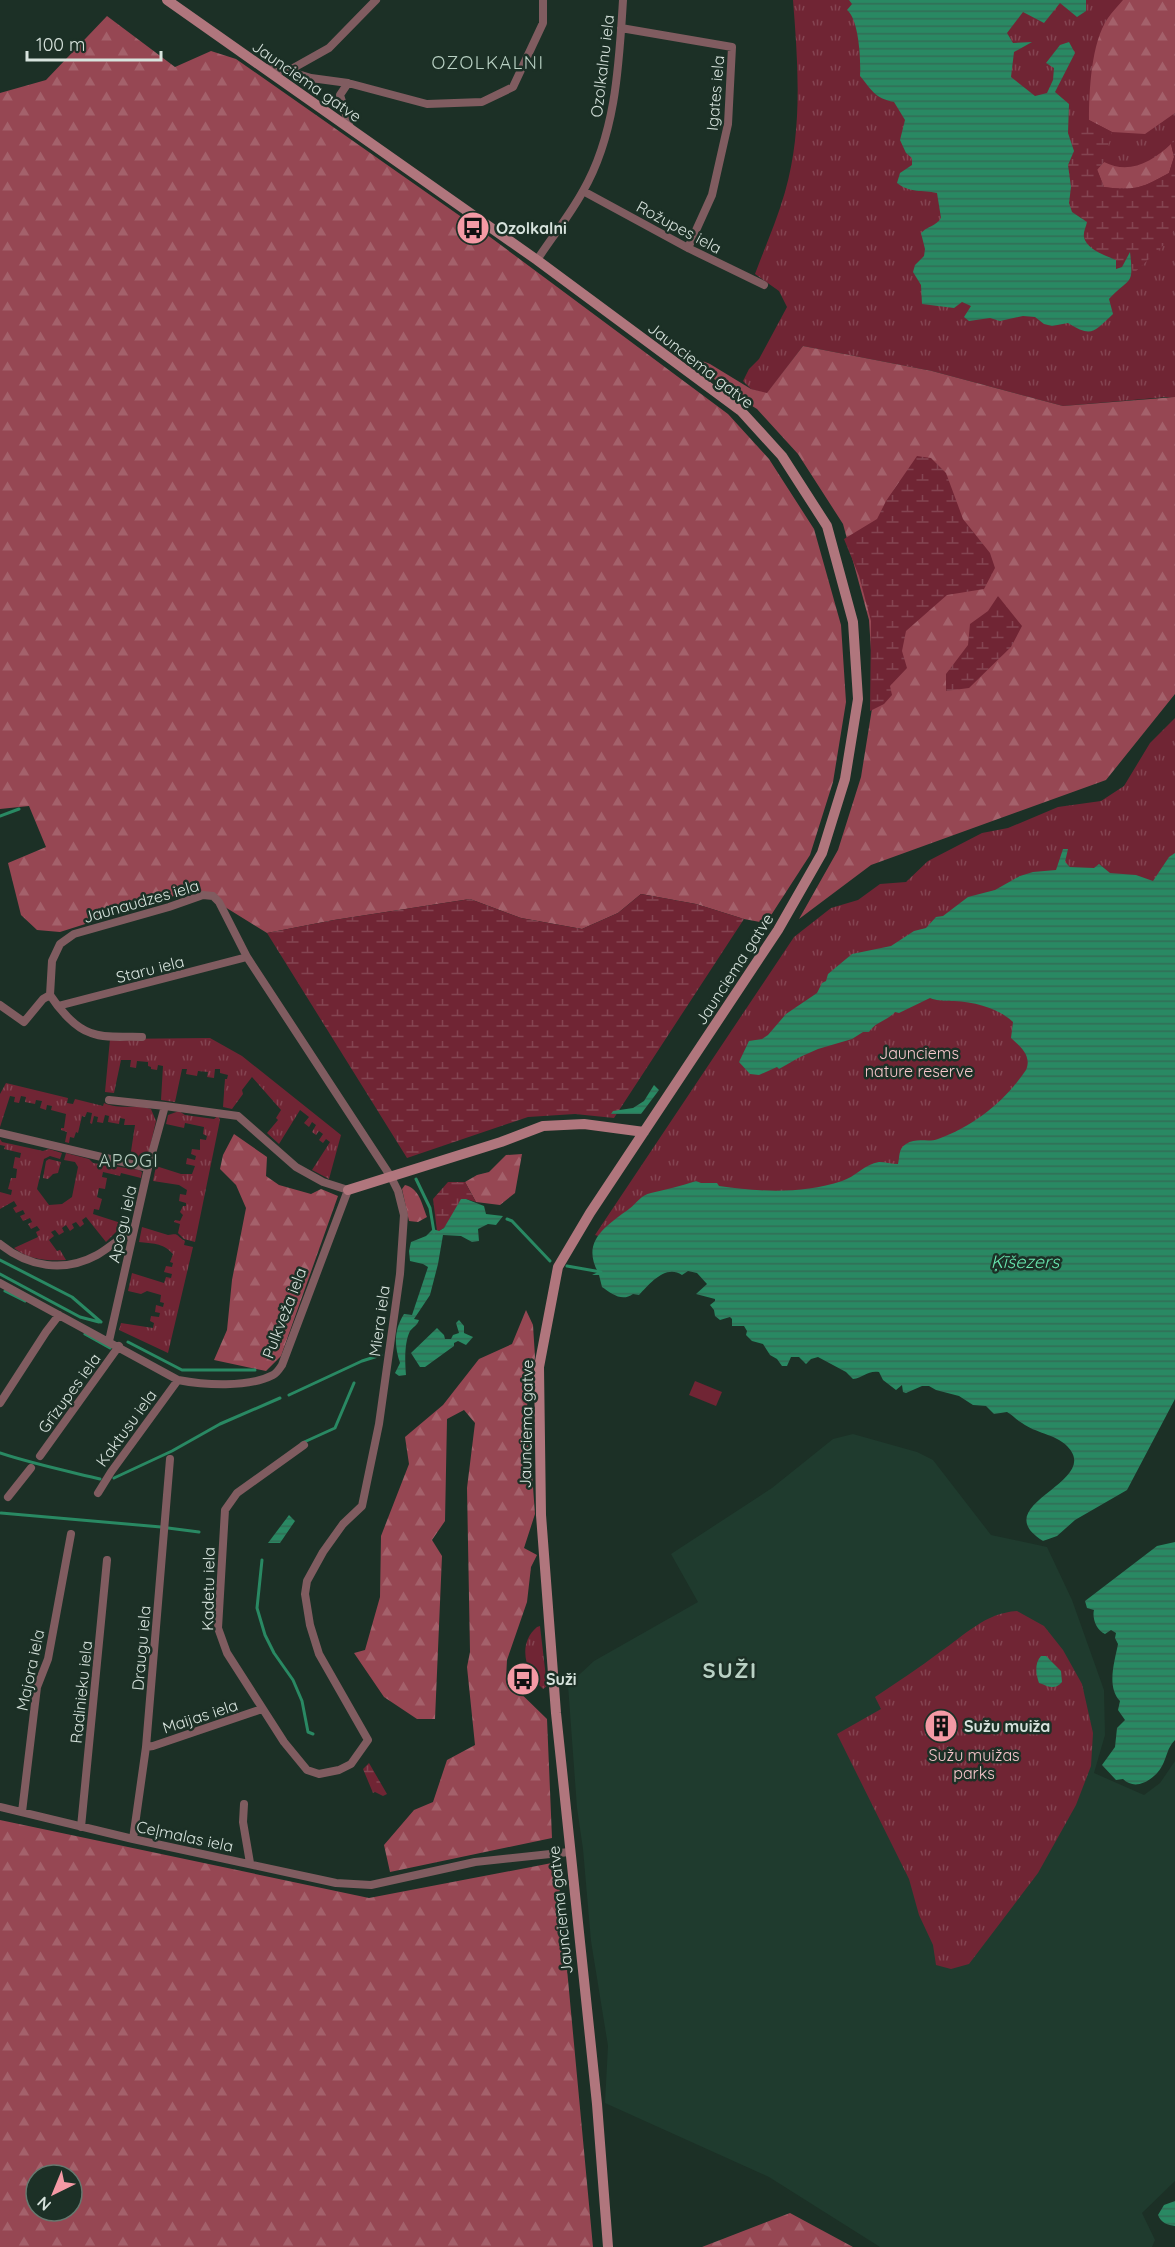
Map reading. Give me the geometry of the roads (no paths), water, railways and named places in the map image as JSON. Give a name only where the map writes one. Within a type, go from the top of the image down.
[{"type":"main road","name":"Jaunciema gatve","points":[[167,0],[537,260],[741,411],[782,456],[827,526],[853,622],[858,699],[845,779],[822,853],[778,930],[590,1214],[558,1267],[539,1367],[541,1515],[560,1767],[597,2104],[608,2247]]},
{"type":"main road","points":[[348,1190],[501,1142],[543,1126],[584,1124],[644,1132]]},
{"type":"street","points":[[288,71],[329,48],[376,0]]},
{"type":"street","points":[[261,68],[348,83],[428,104],[482,102],[513,87],[543,23],[543,0]]},
{"type":"street","name":"Ozolkalnu iela","points":[[537,260],[584,191],[602,150],[611,115],[623,0]]},
{"type":"street","name":"Igates iela","points":[[621,28],[732,47],[728,124],[712,195],[688,248]]},
{"type":"street","points":[[348,83],[340,95],[350,130]]},
{"type":"street","name":"Rožupes iela","points":[[584,191],[688,248],[764,285]]},
{"type":"street","name":"Jaunaudzes iela","points":[[50,995],[52,961],[60,944],[74,934],[203,895],[213,896]]},
{"type":"street","name":"Miera iela","points":[[213,896],[219,902],[247,957],[391,1177],[398,1191],[404,1215],[403,1239],[379,1424],[363,1506],[343,1524],[323,1552],[307,1581],[305,1594],[310,1625],[319,1654],[368,1740],[351,1764]]},
{"type":"street","name":"Staru iela","points":[[58,1006],[247,957]]},
{"type":"street","points":[[0,1005],[24,1022],[42,999],[50,995],[77,1025],[89,1033],[142,1036]]},
{"type":"street","points":[[109,1100],[238,1116],[296,1167],[323,1182],[348,1190]]},
{"type":"street","name":"Apogu iela","points":[[109,1341],[148,1168],[165,1106]]},
{"type":"street","points":[[0,1133],[148,1168]]},
{"type":"street","name":"Pulkveža iela","points":[[1,1285],[119,1346],[178,1380],[205,1385],[234,1384],[275,1375],[282,1365],[348,1190]]},
{"type":"street","points":[[0,1244],[23,1259],[48,1266],[61,1266],[89,1259],[120,1237],[133,1233]]},
{"type":"street","points":[[0,1403],[59,1315]]},
{"type":"street","name":"Grīzupes iela","points":[[40,1456],[119,1346]]},
{"type":"street","name":"Kaktusu iela","points":[[98,1493],[178,1380]]},
{"type":"street","name":"Kadetu iela","points":[[304,1445],[237,1493],[225,1510],[218,1628],[226,1653],[284,1742],[307,1770],[319,1774],[339,1770],[351,1764]]},
{"type":"street","name":"Draugu iela","points":[[133,1839],[146,1747],[170,1459]]},
{"type":"street","points":[[8,1497],[31,1468]]},
{"type":"street","name":"Majora iela","points":[[22,1812],[37,1687],[48,1659],[71,1534]]},
{"type":"street","name":"Radinieku iela","points":[[81,1827],[107,1560]]},
{"type":"street","name":"Maijas iela","points":[[146,1747],[262,1709]]},
{"type":"street","points":[[244,1804],[243,1822],[250,1863]]},
{"type":"street","name":"Ceļmalas iela","points":[[0,1807],[133,1839],[336,1883],[367,1884],[475,1863],[569,1852]]},
{"type":"water","points":[[849,0],[1086,0],[1086,11],[1077,17],[1060,3],[1044,23],[1023,12],[1007,33],[1013,43],[1032,42],[1014,52],[1011,77],[1035,96],[1047,93],[1053,80],[1054,68],[1046,63],[1060,45],[1069,42],[1075,53],[1055,92],[1069,104],[1068,133],[1074,151],[1068,165],[1071,187],[1069,203],[1072,212],[1087,222],[1084,235],[1088,245],[1097,252],[1116,260],[1116,269],[1122,267],[1130,252],[1131,263],[1129,280],[1109,299],[1113,314],[1097,329],[1082,330],[1068,323],[1052,326],[1044,324],[1035,317],[1023,316],[1000,321],[990,318],[969,321],[964,317],[971,306],[962,302],[954,308],[922,304],[921,285],[913,272],[915,265],[924,256],[925,249],[921,233],[941,218],[937,193],[911,190],[897,183],[900,173],[912,165],[912,158],[906,153],[900,140],[905,120],[894,102],[878,96],[860,76],[858,41],[854,22],[847,10],[852,4]]},
{"type":"water","name":"Ķīšezers","points":[[1063,849],[1068,849],[1065,862],[1070,867],[1094,868],[1099,864],[1110,873],[1136,875],[1153,881],[1169,857],[1175,853],[1175,1399],[1127,1490],[1075,1520],[1057,1536],[1043,1541],[1029,1528],[1027,1516],[1034,1504],[1071,1471],[1074,1459],[1062,1442],[1027,1426],[1007,1412],[994,1414],[986,1406],[973,1405],[959,1396],[929,1386],[922,1386],[906,1393],[903,1392],[902,1385],[896,1390],[883,1380],[879,1372],[872,1372],[853,1379],[846,1372],[818,1357],[806,1364],[799,1357],[791,1357],[787,1366],[782,1366],[770,1355],[763,1344],[752,1341],[746,1335],[747,1331],[744,1326],[732,1326],[730,1317],[720,1320],[715,1316],[710,1305],[715,1299],[696,1294],[707,1284],[697,1273],[688,1271],[682,1275],[676,1272],[664,1273],[653,1280],[639,1295],[621,1297],[602,1287],[599,1275],[592,1275],[598,1272],[592,1251],[594,1243],[605,1228],[648,1194],[696,1181],[750,1190],[796,1190],[827,1185],[847,1179],[874,1163],[898,1164],[900,1150],[906,1144],[914,1141],[934,1140],[951,1134],[988,1111],[1018,1081],[1026,1070],[1028,1060],[1022,1048],[1011,1038],[1013,1022],[993,1009],[970,1003],[930,998],[899,1013],[895,1012],[869,1032],[863,1032],[852,1039],[818,1049],[779,1069],[777,1067],[759,1075],[750,1074],[739,1062],[749,1041],[762,1039],[768,1035],[786,1014],[817,993],[828,974],[852,954],[891,946],[914,931],[926,928],[936,917],[943,916],[968,897],[995,890],[1020,876],[1033,872],[1056,870]]},
{"type":"water","points":[[654,1085],[659,1090],[641,1114],[611,1114],[613,1111],[633,1108],[644,1101]]},
{"type":"water","points":[[461,1199],[484,1206],[486,1214],[503,1216],[496,1225],[488,1224],[478,1229],[479,1241],[472,1242],[461,1236],[443,1235],[430,1295],[414,1319],[419,1320],[408,1336],[405,1353],[406,1375],[399,1376],[395,1373],[400,1363],[396,1344],[398,1326],[404,1314],[412,1315],[428,1267],[410,1261],[411,1242],[426,1236],[433,1229],[439,1231],[444,1228]]},
{"type":"water","points":[[459,1320],[464,1326],[464,1333],[473,1337],[466,1345],[458,1341],[454,1343],[454,1346],[425,1367],[420,1367],[411,1353],[437,1328],[445,1339],[451,1339],[453,1335],[459,1333],[456,1323]]},
{"type":"water","points":[[289,1515],[295,1521],[280,1543],[268,1543]]},
{"type":"water","points":[[1175,1542],[1175,1740],[1155,1775],[1139,1784],[1128,1783],[1123,1779],[1116,1780],[1102,1765],[1115,1747],[1117,1728],[1125,1720],[1118,1710],[1120,1701],[1112,1681],[1118,1644],[1115,1638],[1116,1633],[1111,1630],[1105,1634],[1099,1630],[1094,1620],[1094,1610],[1087,1608],[1085,1601],[1157,1546]]},
{"type":"water","points":[[1041,1656],[1046,1656],[1061,1671],[1062,1682],[1056,1686],[1051,1687],[1039,1683],[1036,1666]]},
{"type":"water","points":[[1175,2201],[1175,2226],[1165,2223],[1158,2215],[1164,2205]]},
{"type":"waterway","points":[[0,816],[19,809]]},
{"type":"waterway","points":[[416,1179],[430,1208],[434,1232]]},
{"type":"waterway","points":[[507,1219],[512,1221],[550,1261]]},
{"type":"waterway","points":[[0,1260],[72,1297],[101,1322]]},
{"type":"waterway","points":[[567,1266],[601,1272]]},
{"type":"waterway","points":[[0,1274],[80,1317],[99,1322]]},
{"type":"waterway","points":[[5,1291],[25,1301]]},
{"type":"waterway","points":[[85,1334],[110,1348]]},
{"type":"waterway","points":[[128,1342],[182,1370],[255,1370]]},
{"type":"waterway","points":[[289,1395],[362,1361],[381,1355]]},
{"type":"waterway","points":[[302,1443],[335,1428],[354,1383]]},
{"type":"waterway","points":[[114,1478],[172,1451],[220,1424],[280,1398]]},
{"type":"waterway","points":[[0,1453],[100,1479]]},
{"type":"waterway","points":[[1,1513],[161,1527]]},
{"type":"waterway","points":[[168,1528],[199,1532]]},
{"type":"waterway","points":[[262,1560],[257,1608],[265,1635],[274,1653],[293,1680],[302,1701],[308,1732],[313,1734]]},
{"type":"place","name":"Ozolkalni","points":[[473,228]]},
{"type":"place","name":"Suži","points":[[523,1679]]},
{"type":"place","name":"Sužu muiža","points":[[941,1726]]},
{"type":"district","name":"OZOLKALNI","points":[[488,63]]},
{"type":"district","name":"APOGI","points":[[129,1161]]},
{"type":"district","name":"SUŽI","points":[[730,1670]]},
{"type":"park label","name":"Jaunciems nature reserve","points":[[919,1062]]},
{"type":"park label","name":"Sužu muižas parks","points":[[974,1764]]}]
